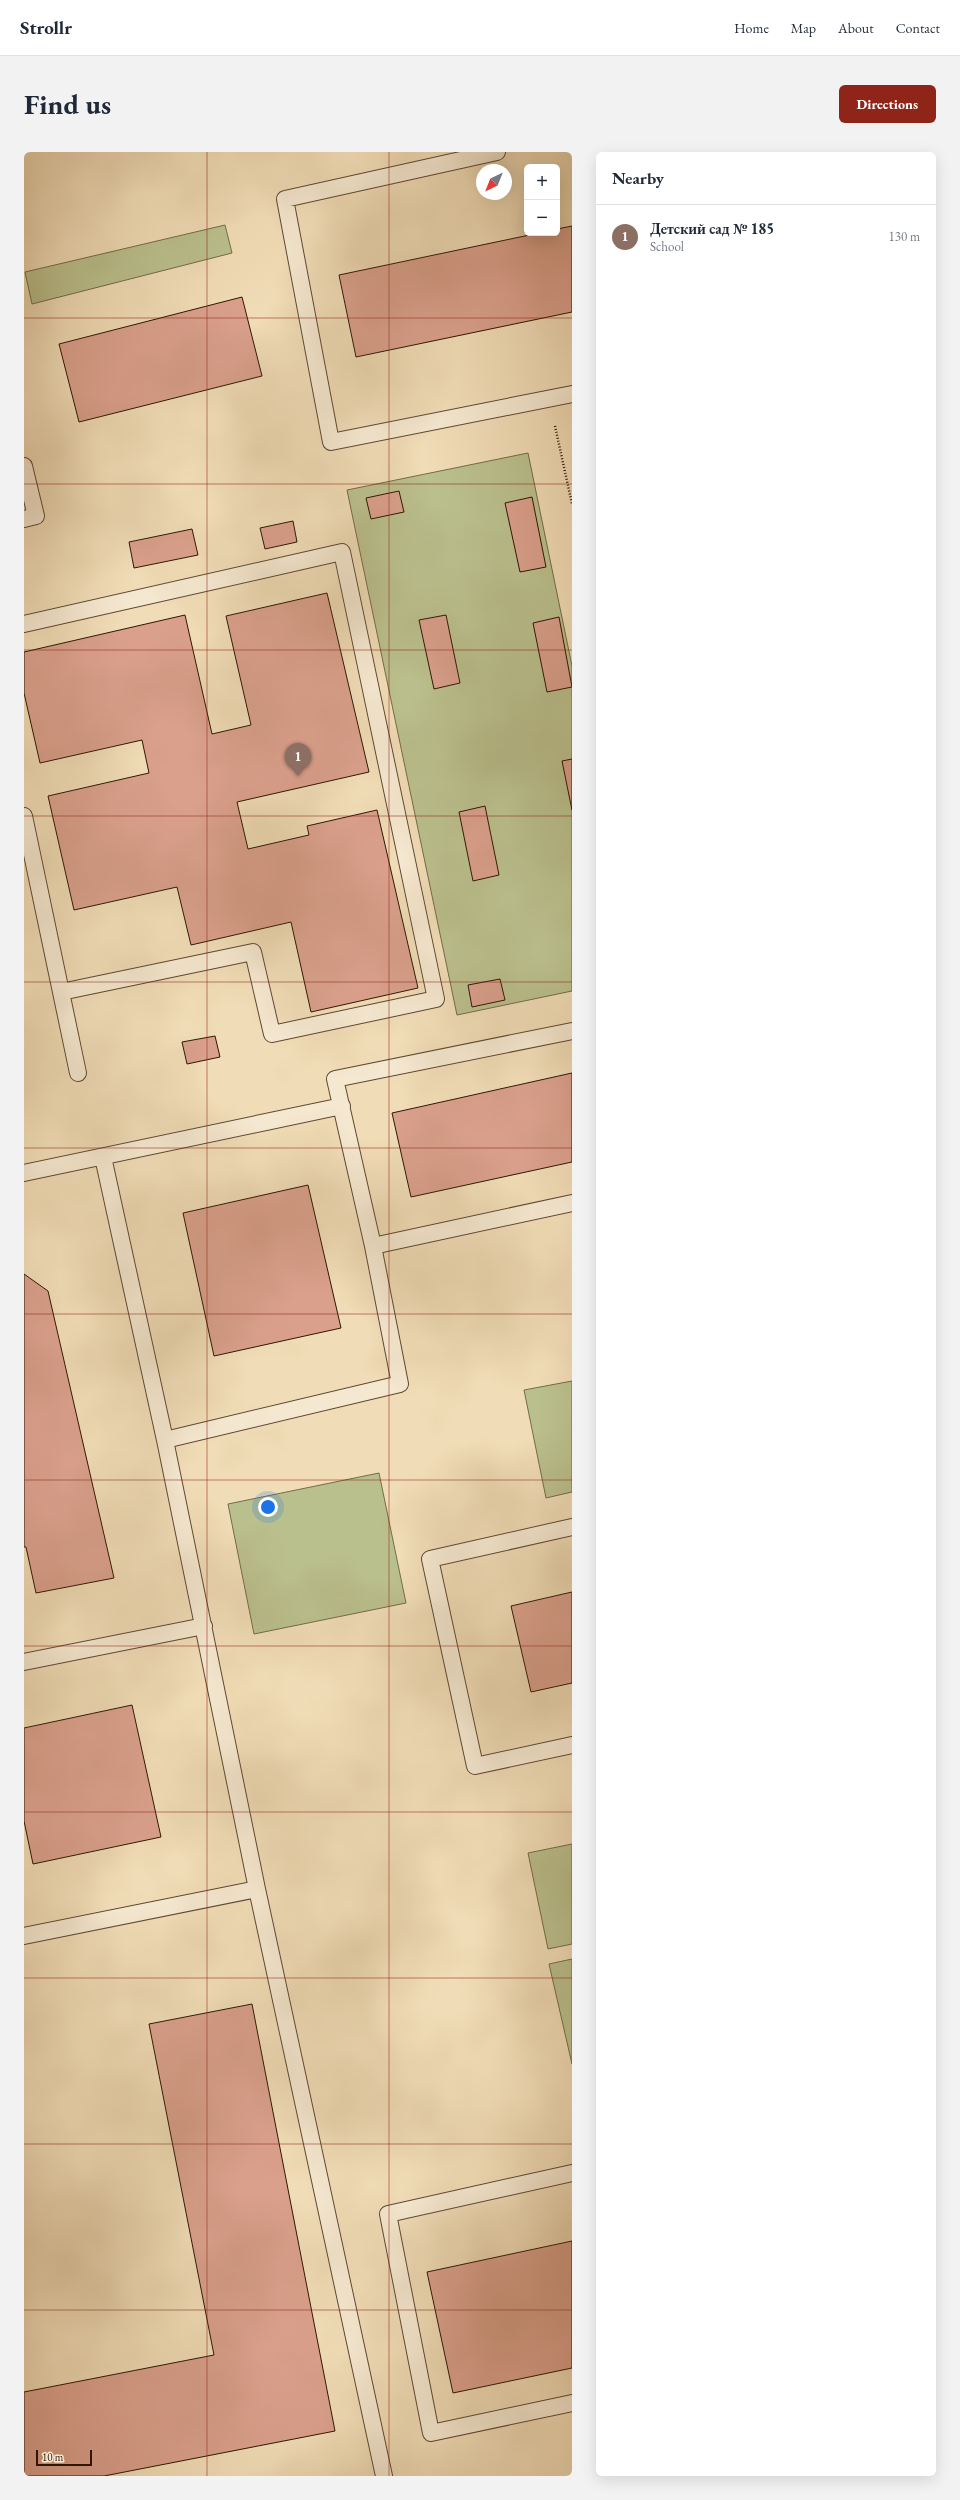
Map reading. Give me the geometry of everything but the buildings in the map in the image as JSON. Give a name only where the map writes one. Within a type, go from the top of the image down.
[{"type":"lane","points":[[497,152],[285,199],[331,442],[572,394]]},
{"type":"lane","points":[[24,466],[36,516],[24,519]]},
{"type":"lane","points":[[24,624],[342,552],[436,999],[272,1034],[253,952],[61,992]]},
{"type":"lane","points":[[24,816],[78,1073]]},
{"type":"lane","points":[[165,1440],[400,1384],[372,1246],[335,1079],[572,1031]]},
{"type":"lane","points":[[24,1173],[342,1106]]},
{"type":"lane","points":[[103,1157],[165,1440],[257,1889],[384,2476]]},
{"type":"lane","points":[[372,1246],[572,1204]]},
{"type":"lane","points":[[572,1528],[430,1559],[475,1766],[572,1745]]},
{"type":"lane","points":[[24,1662],[204,1626]]},
{"type":"lane","points":[[24,1936],[257,1889]]},
{"type":"lane","points":[[572,2173],[388,2214],[431,2433],[572,2403]]},
{"type":"path","points":[[549,398],[572,504]]},
{"type":"green space","points":[[225,225],[232,253],[32,304],[25,272]]},
{"type":"green space","points":[[528,453],[572,666],[572,991],[457,1015],[347,490]]},
{"type":"green space","points":[[572,1381],[572,1492],[546,1498],[524,1390]]},
{"type":"green space","points":[[379,1473],[406,1603],[254,1634],[228,1504]]},
{"type":"green space","points":[[572,1844],[572,1944],[548,1949],[528,1853]]},
{"type":"green space","points":[[572,1959],[572,2064],[549,1964]]},
{"type":"place","name":"Детский сад № 185","points":[[298,776]]}]
